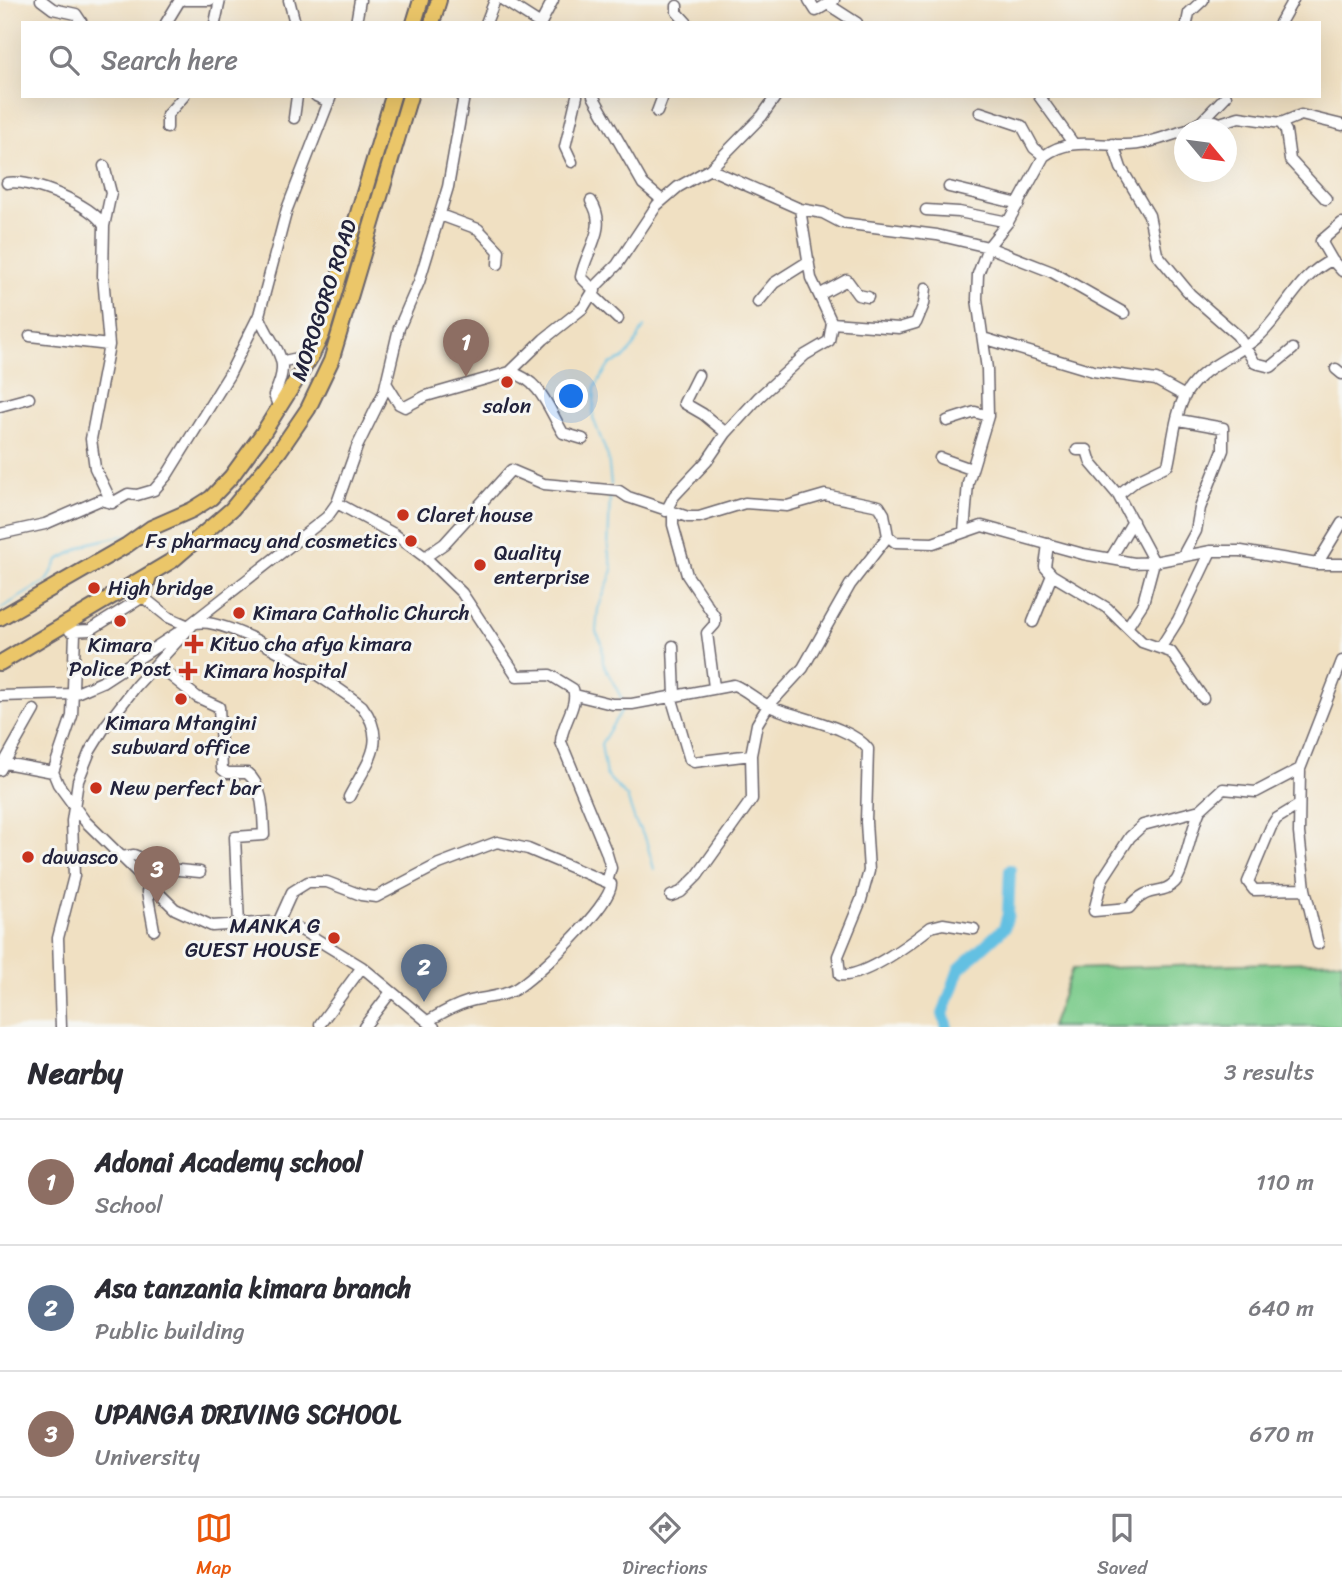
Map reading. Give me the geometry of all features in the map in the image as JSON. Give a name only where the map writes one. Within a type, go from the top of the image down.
[{"type":"highway","points":[[415,21],[421,0]]},
{"type":"highway","points":[[433,21],[439,0]]},
{"type":"highway","name":"MOROGORO ROAD","points":[[1,616],[127,545],[151,527],[192,510],[211,498],[231,477],[312,355],[339,282],[392,98]]},
{"type":"highway","name":"MOROGORO ROAD","points":[[0,663],[149,576],[193,545],[232,509],[280,450],[319,389],[331,362],[409,98]]},
{"type":"highway","points":[[143,597],[149,576]]},
{"type":"street","points":[[41,0],[53,9],[76,14],[81,21]]},
{"type":"street","points":[[167,21],[182,0],[210,0]]},
{"type":"street","points":[[215,21],[220,0]]},
{"type":"street","points":[[289,0],[294,21]]},
{"type":"street","points":[[356,21],[360,0]]},
{"type":"street","points":[[486,21],[495,0]]},
{"type":"street","points":[[503,0],[537,21]]},
{"type":"street","points":[[541,21],[553,0]]},
{"type":"street","points":[[809,0],[818,21]]},
{"type":"street","points":[[1187,21],[1189,13],[1203,0]]},
{"type":"street","points":[[1281,21],[1290,1]]},
{"type":"street","points":[[816,11],[832,3],[854,21]]},
{"type":"street","points":[[677,6],[677,12],[685,21]]},
{"type":"street","points":[[167,128],[167,115],[182,98]]},
{"type":"street","points":[[294,118],[296,98]]},
{"type":"street","points":[[0,696],[74,694],[102,682],[189,626],[327,517],[337,503],[386,383],[400,328],[419,282],[449,187],[464,98]]},
{"type":"street","points":[[572,162],[565,147],[577,98]]},
{"type":"street","points":[[594,98],[643,184],[662,200]]},
{"type":"street","points":[[656,111],[662,98]]},
{"type":"street","points":[[386,383],[399,404],[405,407],[426,396],[510,372],[593,295],[662,200],[678,187],[710,169],[753,126],[774,98]]},
{"type":"street","points":[[1041,98],[1073,143]]},
{"type":"street","points":[[1203,119],[1223,98]]},
{"type":"street","points":[[0,534],[45,524],[100,500],[112,503],[128,494],[137,495],[154,490],[167,475],[229,375],[259,315],[287,209],[330,99]]},
{"type":"street","points":[[980,112],[1022,126],[1034,148],[1044,156]]},
{"type":"street","points":[[1206,117],[1220,122],[1239,117],[1281,123],[1301,116],[1342,125]]},
{"type":"street","points":[[1281,123],[1286,131],[1290,160],[1326,199]]},
{"type":"street","points":[[964,532],[971,469],[988,416],[977,287],[988,247],[1009,222],[1044,156],[1054,149],[1073,143],[1144,142],[1174,133]]},
{"type":"street","points":[[1113,144],[1125,176],[1149,215],[1157,254],[1190,293],[1230,328],[1246,346],[1255,363],[1271,367],[1283,360],[1293,349]]},
{"type":"street","points":[[104,166],[111,193],[104,226],[103,276],[109,345],[91,439],[95,468],[112,503]]},
{"type":"street","points":[[710,169],[800,209],[823,214],[852,226],[874,226],[937,235],[988,247],[1080,286],[1114,310],[1124,313]]},
{"type":"street","points":[[7,183],[27,181],[39,186],[100,218],[104,226]]},
{"type":"street","points":[[948,187],[1019,204]]},
{"type":"street","points":[[591,201],[599,213],[598,230],[581,277],[593,295],[618,319]]},
{"type":"street","points":[[714,687],[707,633],[715,624],[715,617],[687,575],[669,512],[674,496],[708,461],[726,433],[784,374],[829,341],[832,323],[819,295],[809,261],[800,209]]},
{"type":"street","points":[[926,210],[959,212],[1009,222]]},
{"type":"street","points":[[440,215],[485,234],[499,251],[498,264]]},
{"type":"street","points":[[1342,223],[1321,241],[1342,271]]},
{"type":"street","points":[[1118,495],[1137,480],[1168,465],[1185,396],[1201,372],[1259,336],[1312,272],[1332,260]]},
{"type":"street","points":[[758,302],[774,283],[809,261]]},
{"type":"street","points":[[819,295],[847,280],[858,295],[868,297]]},
{"type":"street","points":[[832,323],[899,328],[916,323],[924,304],[926,288]]},
{"type":"street","points":[[259,315],[266,333],[284,361],[285,370],[274,395],[279,408]]},
{"type":"street","points":[[30,336],[109,345]]},
{"type":"street","points":[[983,338],[1111,375],[1156,380],[1171,385],[1185,396]]},
{"type":"street","points":[[284,361],[312,355]]},
{"type":"street","points":[[510,372],[531,380],[538,388],[563,433],[583,439]]},
{"type":"street","points":[[698,375],[684,403],[726,433]]},
{"type":"street","points":[[0,406],[29,398]]},
{"type":"street","points":[[947,421],[975,412],[988,416]]},
{"type":"street","points":[[1179,419],[1217,424],[1223,428],[1225,434],[1223,450],[1200,508],[1196,531],[1182,557]]},
{"type":"street","points":[[1077,450],[1087,450],[1091,463],[1118,495],[1154,562],[1143,603],[1128,626]]},
{"type":"street","points":[[940,458],[971,469]]},
{"type":"street","points":[[425,557],[444,544],[511,470],[544,484],[619,491],[669,512],[699,517],[736,505],[776,508],[825,495],[879,506],[884,514],[888,536],[895,542],[933,543],[952,539],[982,526],[1111,558],[1154,562],[1211,551],[1267,553],[1317,564],[1342,564]]},
{"type":"street","points":[[337,503],[394,534],[425,557],[462,593],[517,676],[550,675],[565,682],[575,695],[612,704],[632,704],[734,685],[768,706],[858,739],[868,749],[866,822],[869,871],[861,900],[838,956],[840,975],[848,976],[863,971],[932,927],[943,925],[974,929]]},
{"type":"street","points":[[1111,558],[1133,521]]},
{"type":"street","points":[[1317,564],[1342,523]]},
{"type":"street","points":[[671,896],[681,892],[697,876],[752,799],[751,755],[757,724],[768,706],[803,668],[850,585],[888,536]]},
{"type":"street","points":[[1048,544],[1045,567],[1052,575],[1096,600],[1128,626],[1142,642],[1171,652],[1203,698]]},
{"type":"street","points":[[1161,647],[1178,620],[1211,551]]},
{"type":"street","points":[[1033,622],[1052,575]]},
{"type":"street","points":[[60,628],[75,633],[90,630],[143,597],[168,617],[189,626]]},
{"type":"street","points":[[61,1027],[58,938],[74,876],[73,806],[78,780],[97,739],[136,686],[189,626],[201,622],[230,627],[287,657],[362,706],[373,719],[377,744],[349,797]]},
{"type":"street","points":[[75,633],[72,716],[53,772],[73,806],[149,885],[175,909],[192,919],[212,926],[278,923],[307,932],[362,967],[390,993],[431,1024],[464,1002],[508,993],[531,979],[604,902],[612,889],[607,882],[572,870],[528,849],[497,842],[439,864],[376,897],[361,895],[327,883],[307,882],[292,892],[278,923]]},
{"type":"street","points":[[673,646],[673,696],[690,760],[694,762],[751,755]]},
{"type":"street","points":[[1318,944],[1305,889],[1299,805],[1300,769],[1342,662]]},
{"type":"street","points":[[157,665],[197,697],[219,707],[222,769],[227,772],[248,773],[256,782],[262,803],[264,835],[235,837],[239,925]]},
{"type":"street","points":[[575,695],[561,731],[561,742],[606,851],[611,868],[607,882]]},
{"type":"street","points":[[34,710],[3,767],[53,772]]},
{"type":"street","points":[[1200,810],[1143,825],[1130,837],[1102,880],[1094,911],[1129,908],[1143,892],[1171,887],[1178,880],[1191,830],[1200,810],[1223,789],[1256,792],[1300,769]]},
{"type":"street","points":[[1299,805],[1276,819],[1248,882],[1254,890],[1305,889]]},
{"type":"street","points":[[122,857],[134,855],[168,869],[200,872]]},
{"type":"street","points":[[149,885],[147,892],[154,930]]},
{"type":"street","points":[[320,1024],[362,967]]},
{"type":"street","points":[[364,1027],[390,993]]},
{"type":"green space","points":[[1342,961],[1342,1027],[1051,1027],[1072,969]]},
{"type":"waterway","points":[[611,485],[608,457],[593,418],[595,387],[610,364],[623,359],[633,348],[644,327]]},
{"type":"waterway","points":[[610,495],[608,550],[613,570],[598,609],[596,632],[602,643],[603,663],[622,699]]},
{"type":"waterway","points":[[0,609],[48,580],[58,560],[90,543],[125,535]]},
{"type":"waterway","points":[[623,708],[601,744],[606,775],[627,797],[635,821],[646,840],[654,869]]},
{"type":"waterway","points":[[947,1027],[943,1014],[959,969],[1004,928],[1008,914],[1010,870]]},
{"type":"place","name":"Adonai Academy school","points":[[466,377]]},
{"type":"place","name":"salon","points":[[507,382]]},
{"type":"place","name":"Claret house","points":[[403,515]]},
{"type":"place","name":"Fs pharmacy and cosmetics","points":[[411,541]]},
{"type":"place","name":"Quality enterprise","points":[[480,565]]},
{"type":"place","name":"High bridge","points":[[94,588]]},
{"type":"place","name":"Kimara Catholic Church","points":[[239,613]]},
{"type":"place","name":"Kimara Police Post","points":[[120,621]]},
{"type":"place","name":"Kituo cha afya kimara","points":[[194,644]]},
{"type":"place","name":"Kimara hospital","points":[[188,671]]},
{"type":"place","name":"Kimara Mtangini subward office","points":[[181,699]]},
{"type":"place","name":"New perfect bar","points":[[96,788]]},
{"type":"place","name":"dawasco","points":[[28,857]]},
{"type":"place","name":"UPANGA DRIVING SCHOOL","points":[[157,904]]},
{"type":"place","name":"MANKA G GUEST HOUSE","points":[[334,938]]},
{"type":"place","name":"Asa tanzania kimara branch","points":[[424,1002]]}]
